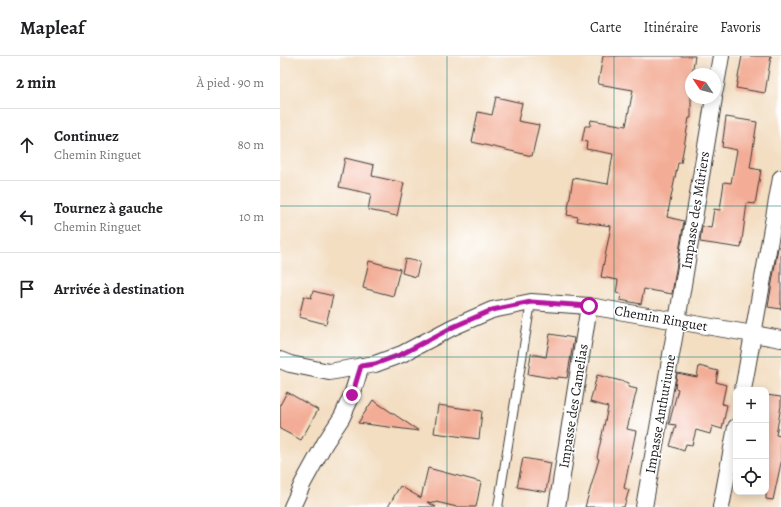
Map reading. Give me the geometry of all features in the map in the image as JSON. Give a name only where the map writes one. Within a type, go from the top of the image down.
[{"type":"street","points":[[718,68],[720,56]]},
{"type":"street","name":"Impasse des Mûriers","points":[[677,321],[713,104]]},
{"type":"street","points":[[744,387],[781,178]]},
{"type":"street","name":"Chemin Ringuet","points":[[280,360],[290,364],[329,372],[375,364],[402,354],[453,327],[492,310],[531,302],[589,306],[781,339]]},
{"type":"street","name":"Impasse des Camelias","points":[[557,507],[589,306]]},
{"type":"street","name":"Impasse Anthuriume","points":[[644,507],[677,321]]},
{"type":"street","points":[[292,507],[303,483],[325,443],[342,417],[352,395],[361,366]]},
{"type":"street","points":[[721,507],[733,443]]},
{"type":"lane","points":[[498,507],[531,302]]},
{"type":"building","points":[[603,56],[695,56],[693,68],[685,68],[685,104],[691,104],[691,118],[689,118],[681,163],[678,163],[667,217],[684,221],[672,294],[644,289],[641,304],[620,300],[621,294],[616,293],[618,280],[601,277],[611,226],[577,221],[578,217],[567,215],[573,178],[608,184],[613,154],[586,149],[587,142],[582,141],[585,126],[590,126],[591,120],[626,126],[633,90],[598,84]]},
{"type":"building","points":[[742,56],[771,56],[765,93],[736,88]]},
{"type":"building","points":[[496,97],[522,103],[518,121],[539,125],[532,156],[472,142],[478,112],[492,115]]},
{"type":"building","points":[[726,117],[757,122],[750,168],[761,170],[755,204],[747,203],[741,248],[700,242],[702,226],[711,228],[714,209],[720,210],[724,182],[731,183],[737,150],[722,147]]},
{"type":"building","points":[[345,158],[374,165],[372,176],[404,183],[397,216],[368,210],[371,194],[339,187]]},
{"type":"building","points":[[778,247],[781,247],[781,309],[768,307]]},
{"type":"building","points":[[405,259],[420,262],[416,277],[402,273]]},
{"type":"building","points":[[369,261],[400,269],[393,296],[363,288]]},
{"type":"building","points":[[313,291],[333,296],[326,324],[299,317],[304,296],[311,298]]},
{"type":"building","points":[[550,334],[574,338],[567,378],[558,377],[557,379],[528,374],[531,354],[546,357]]},
{"type":"building","points":[[699,366],[718,371],[716,382],[726,385],[722,404],[727,405],[722,429],[712,426],[710,434],[696,430],[692,445],[686,444],[684,451],[670,446],[676,425],[669,424],[678,389],[675,388],[677,373],[697,377]]},
{"type":"building","points":[[597,375],[629,383],[628,387],[637,389],[627,429],[636,431],[624,488],[629,490],[624,507],[585,507],[599,459],[597,458],[608,407],[590,402]]},
{"type":"building","points":[[287,392],[318,410],[301,440],[280,429],[280,405]]},
{"type":"building","points":[[769,395],[781,397],[776,435],[781,436],[781,463],[773,500],[766,499],[766,495],[769,495]]},
{"type":"building","points":[[373,400],[419,431],[358,423]]},
{"type":"building","points":[[438,405],[482,411],[479,439],[434,433]]},
{"type":"building","points":[[523,458],[551,463],[546,492],[517,487]]},
{"type":"building","points":[[428,468],[481,482],[476,507],[457,507],[436,502],[427,502],[436,507],[388,507],[400,486],[421,498]]},
{"type":"route","points":[[352,395],[361,366],[375,364],[402,354],[453,327],[492,310],[531,302],[589,306]]}]
